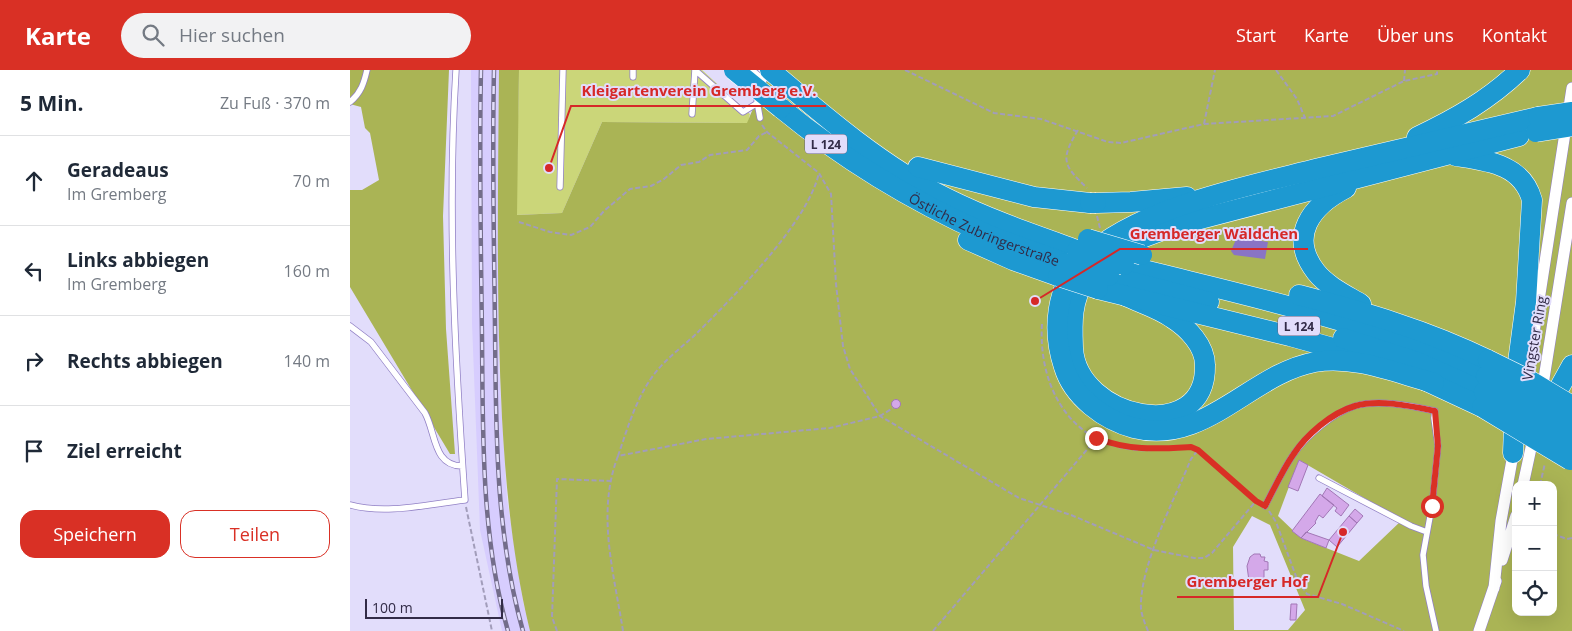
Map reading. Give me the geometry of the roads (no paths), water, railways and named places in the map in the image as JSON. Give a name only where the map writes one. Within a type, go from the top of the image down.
[{"type":"highway","name":"L 124","points":[[734,70],[780,108],[874,176],[926,218],[951,232],[1013,260],[1072,257]]},
{"type":"highway","points":[[1379,154],[1467,112],[1492,96],[1520,70]]},
{"type":"highway","name":"Östliche Zubringerstraße","points":[[767,74],[794,91],[888,164],[944,197],[1110,276],[1366,328],[1426,350],[1485,384],[1527,396],[1572,424]]},
{"type":"highway","points":[[828,117],[950,184],[998,207],[1072,257],[1110,276],[1124,295],[1172,318],[1192,335],[1205,356],[1206,376],[1198,395],[1185,408],[1159,416],[1135,413],[1116,406],[1095,394],[1081,374],[1074,352],[1073,314],[1075,300],[1085,280],[1126,247],[1177,224],[1371,176],[1447,155],[1572,112]]},
{"type":"highway","points":[[1572,126],[1537,125],[1379,154],[1224,194],[1160,214],[1126,230],[1083,260],[1072,274],[1058,313],[1058,350],[1066,374],[1085,400],[1109,418],[1134,428],[1154,431],[1176,429],[1206,419],[1273,376],[1316,362],[1362,363],[1434,383],[1485,384],[1529,380],[1572,406]]},
{"type":"highway","points":[[1447,155],[1488,160],[1505,166],[1519,175],[1528,188],[1532,200],[1526,302],[1516,378],[1513,453]]},
{"type":"highway","points":[[918,167],[1034,198],[1093,202],[1132,202],[1224,194]]},
{"type":"highway","points":[[1371,176],[1333,195],[1315,209],[1307,222],[1304,237],[1306,257],[1317,274],[1338,290],[1384,318]]},
{"type":"highway","points":[[1072,257],[1142,255],[1384,318],[1435,336],[1485,384],[1571,455]]},
{"type":"highway","points":[[1124,295],[1340,350],[1434,383]]},
{"type":"highway","points":[[1538,414],[1557,392],[1572,365]]},
{"type":"street","name":"Vingster Ring","points":[[1494,588],[1501,521],[1532,354],[1572,88]]},
{"type":"street","name":"Vingster Ring","points":[[1524,481],[1538,414],[1572,203]]},
{"type":"street","name":"Vingster Ring","points":[[1479,631],[1513,526]]},
{"type":"lane","points":[[350,102],[356,97],[364,83],[366,70]]},
{"type":"lane","points":[[350,505],[364,509],[394,509],[465,500],[452,285],[452,167],[456,70]]},
{"type":"lane","points":[[560,187],[563,70]]},
{"type":"lane","points":[[633,70],[633,77]]},
{"type":"lane","points":[[695,70],[743,112],[756,104]]},
{"type":"lane","points":[[692,114],[695,70]]},
{"type":"lane","points":[[752,70],[767,74],[756,104],[760,118]]},
{"type":"lane","points":[[350,326],[371,342],[425,413],[431,425],[434,442],[441,457],[447,464],[462,466]]},
{"type":"lane","points":[[1265,506],[1293,456],[1307,437],[1325,423],[1354,406],[1417,407],[1435,411],[1438,446],[1432,506],[1424,555],[1426,586],[1436,631]]},
{"type":"lane","points":[[1319,478],[1411,526],[1427,532]]},
{"type":"railway","points":[[481,70],[480,137],[485,486],[493,559],[508,631]]},
{"type":"railway","points":[[494,70],[493,134],[497,442],[502,518],[507,556],[523,631]]},
{"type":"place","name":"Kleigartenverein Gremberg e.V.","points":[[549,168]]},
{"type":"place","name":"Gremberger Wäldchen","points":[[1035,301]]},
{"type":"place","name":"Gremberger Hof","points":[[1343,532]]}]
